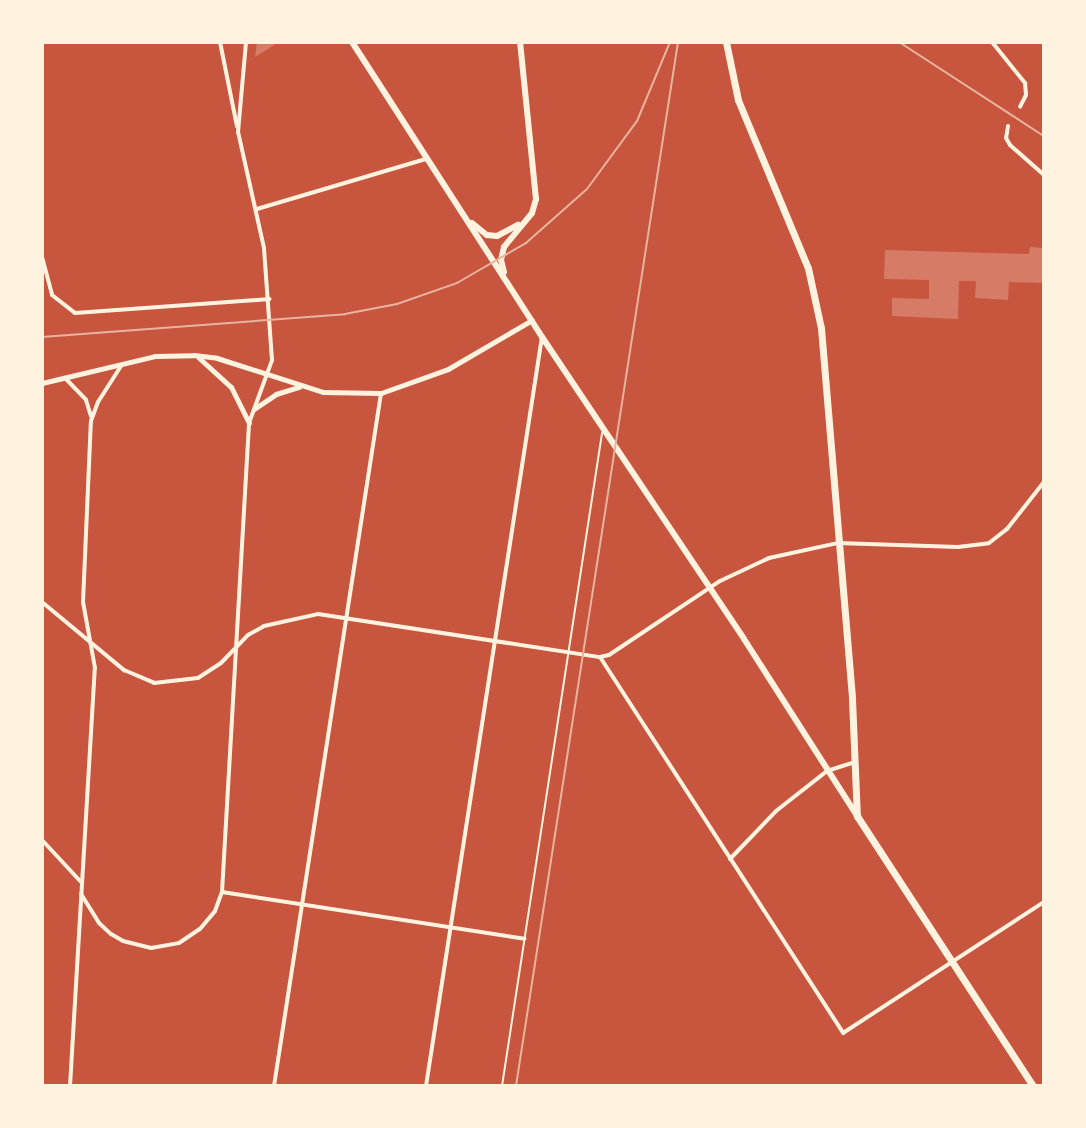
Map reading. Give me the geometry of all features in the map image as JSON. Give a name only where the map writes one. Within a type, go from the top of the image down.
[{"type":"main road","points":[[352,42],[1033,1086]]},
{"type":"main road","points":[[506,279],[501,260],[504,247],[535,206],[536,188],[520,42]]},
{"type":"main road","points":[[726,42],[742,110],[816,295],[838,543],[857,816]]},
{"type":"main road","points":[[465,217],[482,232],[497,236],[527,219]]},
{"type":"street","points":[[81,894],[99,923],[111,934],[123,941],[151,948],[179,943],[200,929],[215,911],[222,892],[249,423],[272,360],[269,299],[257,209],[220,42]]},
{"type":"street","points":[[238,132],[246,42]]},
{"type":"street","points":[[992,42],[1025,83],[1026,95],[1020,107]]},
{"type":"street","points":[[1008,126],[1010,145],[1044,175]]},
{"type":"street","points":[[257,209],[428,159]]},
{"type":"street","points":[[42,257],[52,295],[75,313],[87,315],[269,299]]},
{"type":"street","points":[[42,383],[155,356],[194,355],[217,358],[300,387],[343,394],[381,393],[448,369],[532,320]]},
{"type":"street","points":[[426,1086],[542,337]]},
{"type":"street","points":[[194,355],[211,365],[231,387],[249,423]]},
{"type":"street","points":[[91,421],[98,402],[121,366]]},
{"type":"street","points":[[66,379],[88,404],[91,421],[82,588],[84,618],[95,668],[70,1086]]},
{"type":"street","points":[[254,409],[276,394],[300,387]]},
{"type":"street","points":[[274,1086],[381,393]]},
{"type":"street","points":[[42,602],[139,678],[171,684],[198,678],[248,635],[279,621],[318,614],[600,657],[708,588],[769,558],[838,543],[977,547],[1007,529],[1044,482]]},
{"type":"street","points":[[600,657],[843,1033],[1044,902]]},
{"type":"street","points":[[730,859],[776,811],[827,771],[855,762]]},
{"type":"street","points":[[42,840],[82,884]]},
{"type":"street","points":[[222,892],[524,939]]},
{"type":"lane","points":[[502,1086],[603,428]]},
{"type":"building","points":[[257,42],[279,42],[255,57]]},
{"type":"building","points":[[1030,247],[1044,248],[1044,283],[1009,282],[1008,300],[975,298],[976,281],[959,281],[958,319],[892,316],[892,298],[929,299],[929,280],[884,279],[885,250],[1029,254]]},
{"type":"railway","points":[[42,337],[345,314],[397,304],[457,283],[526,243],[587,189],[637,121],[670,42]]},
{"type":"railway","points":[[516,1086],[678,42]]},
{"type":"railway","points":[[899,42],[1044,136]]}]
